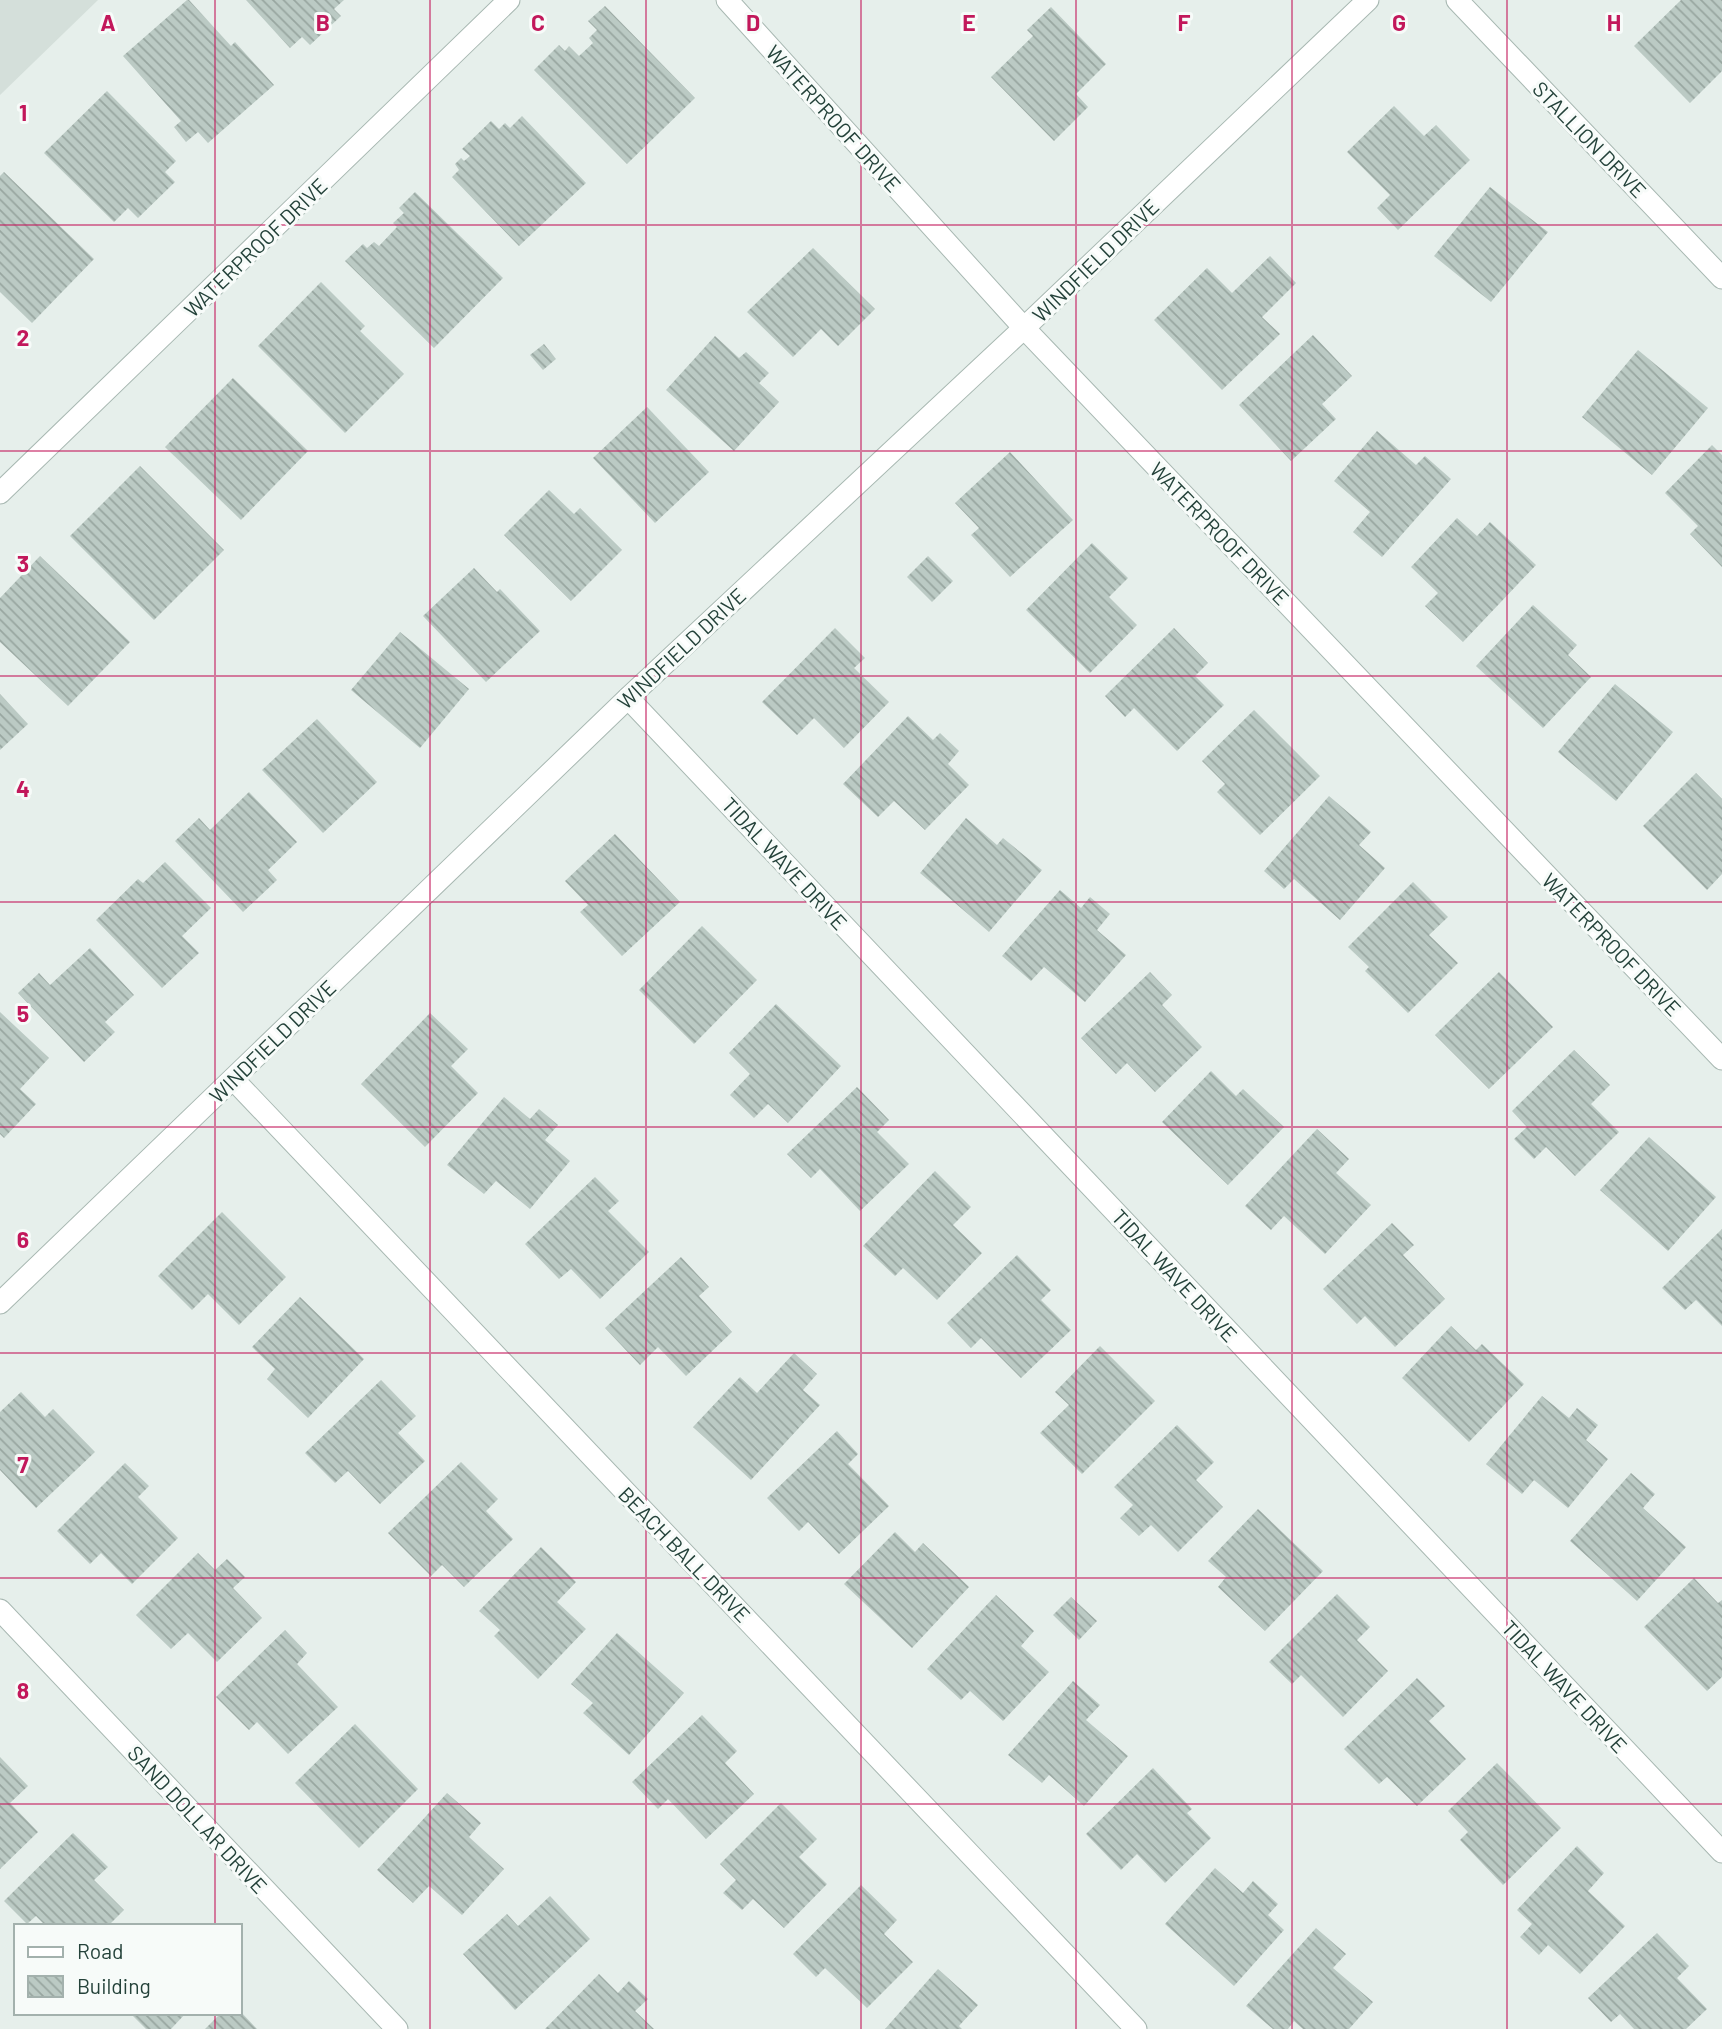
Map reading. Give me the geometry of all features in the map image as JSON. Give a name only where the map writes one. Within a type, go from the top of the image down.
[{"type":"street","name":"WATERPROOF DRIVE","points":[[0,493],[509,0]]},
{"type":"street","name":"WATERPROOF DRIVE","points":[[727,0],[1024,328],[1722,1059]]},
{"type":"street","name":"WINDFIELD DRIVE","points":[[0,1303],[628,698],[1024,328],[1368,0]]},
{"type":"street","name":"STALLION DRIVE","points":[[1457,0],[1722,278]]},
{"type":"street","name":"TIDAL WAVE DRIVE","points":[[628,698],[1722,1852]]},
{"type":"street","name":"BEACH BALL DRIVE","points":[[233,1079],[1136,2029]]},
{"type":"street","name":"SAND DOLLAR DRIVE","points":[[0,1610],[397,2029]]},
{"type":"shaded area","points":[[0,0],[98,0],[0,95]]},
{"type":"building","points":[[187,0],[231,46],[235,42],[274,85],[208,143],[198,132],[186,142],[174,127],[181,121],[123,56]]},
{"type":"building","points":[[246,0],[344,0],[334,9],[341,16],[310,45],[302,37],[290,48]]},
{"type":"building","points":[[1681,0],[1722,0],[1722,71],[1690,103],[1634,46]]},
{"type":"building","points":[[605,6],[695,98],[627,164],[534,70],[559,45],[565,51],[569,46],[579,56],[593,43],[589,38],[597,30],[588,21]]},
{"type":"building","points":[[1051,7],[1106,64],[1076,94],[1088,107],[1054,141],[991,77],[1033,36],[1027,30]]},
{"type":"building","points":[[107,91],[176,161],[165,172],[175,182],[138,218],[128,208],[114,222],[44,153]]},
{"type":"building","points":[[1394,106],[1424,136],[1436,125],[1470,160],[1398,230],[1377,208],[1390,195],[1347,152]]},
{"type":"building","points":[[522,116],[586,183],[519,246],[452,177],[459,170],[455,164],[461,158],[464,161],[470,156],[462,149],[491,121],[499,129],[505,123],[510,128]]},
{"type":"building","points":[[4,172],[94,259],[32,323],[0,292],[0,176]]},
{"type":"building","points":[[1490,187],[1548,232],[1491,302],[1434,256]]},
{"type":"building","points":[[415,192],[503,278],[434,348],[345,261],[363,244],[367,248],[374,242],[379,246],[397,227],[393,223],[404,213],[399,208]]},
{"type":"building","points":[[813,248],[875,309],[838,346],[821,329],[793,357],[747,312]]},
{"type":"building","points":[[1270,256],[1296,283],[1262,317],[1280,334],[1222,390],[1154,320],[1207,268],[1232,293]]},
{"type":"building","points":[[321,282],[365,326],[360,331],[404,374],[345,433],[258,346]]},
{"type":"building","points":[[1313,335],[1352,376],[1322,404],[1336,419],[1291,461],[1239,405]]},
{"type":"building","points":[[715,336],[739,358],[746,352],[769,373],[759,383],[779,402],[734,451],[666,390]]},
{"type":"building","points":[[544,344],[556,359],[543,370],[530,355]]},
{"type":"building","points":[[1638,350],[1708,408],[1652,475],[1582,417]]},
{"type":"building","points":[[233,378],[308,451],[241,520],[165,447]]},
{"type":"building","points":[[647,407],[709,472],[655,523],[593,458]]},
{"type":"building","points":[[1377,431],[1416,465],[1425,456],[1451,479],[1382,557],[1353,532],[1370,512],[1334,481]]},
{"type":"building","points":[[1712,445],[1722,455],[1722,567],[1690,534],[1698,526],[1665,493]]},
{"type":"building","points":[[1010,452],[1073,520],[1010,577],[971,535],[979,528],[955,503]]},
{"type":"building","points":[[140,466],[224,550],[154,620],[70,536]]},
{"type":"building","points":[[549,490],[574,514],[580,508],[622,550],[571,601],[504,535]]},
{"type":"building","points":[[1457,518],[1477,536],[1490,522],[1536,565],[1463,642],[1425,606],[1438,593],[1411,567]]},
{"type":"building","points":[[1092,543],[1128,578],[1109,597],[1137,625],[1090,673],[1026,610]]},
{"type":"building","points":[[40,556],[130,642],[68,706],[0,642],[0,598]]},
{"type":"building","points":[[928,556],[953,581],[932,602],[907,577]]},
{"type":"building","points":[[474,568],[497,592],[500,589],[540,631],[486,682],[423,616]]},
{"type":"building","points":[[1533,605],[1577,645],[1568,655],[1591,677],[1543,728],[1476,666]]},
{"type":"building","points":[[835,628],[865,658],[854,668],[889,702],[844,748],[814,718],[797,735],[762,702]]},
{"type":"building","points":[[1174,628],[1208,663],[1195,676],[1224,705],[1177,751],[1134,708],[1125,717],[1105,696]]},
{"type":"building","points":[[400,632],[469,689],[420,748],[351,690]]},
{"type":"building","points":[[1615,684],[1673,732],[1616,801],[1558,752]]},
{"type":"building","points":[[0,694],[28,724],[0,750]]},
{"type":"building","points":[[1254,710],[1320,776],[1260,835],[1217,792],[1225,784],[1202,761]]},
{"type":"building","points":[[908,716],[933,740],[940,733],[959,751],[948,764],[969,785],[925,830],[894,801],[878,817],[843,784]]},
{"type":"building","points":[[317,719],[377,782],[323,833],[262,770]]},
{"type":"building","points":[[1696,773],[1722,799],[1722,874],[1707,890],[1643,826]]},
{"type":"building","points":[[249,792],[297,842],[268,870],[277,880],[243,912],[175,841],[199,818],[210,830]]},
{"type":"building","points":[[1329,796],[1371,832],[1359,845],[1385,868],[1340,920],[1294,879],[1284,889],[1264,871]]},
{"type":"building","points":[[966,818],[997,845],[1003,838],[1042,870],[989,932],[920,873]]},
{"type":"building","points":[[615,834],[680,902],[622,956],[580,912],[588,905],[565,881]]},
{"type":"building","points":[[165,862],[211,908],[182,936],[199,953],[162,988],[96,920],[138,879],[143,883]]},
{"type":"building","points":[[1413,882],[1448,917],[1429,935],[1458,963],[1408,1013],[1365,971],[1369,967],[1348,947]]},
{"type":"building","points":[[1060,890],[1081,908],[1090,897],[1110,914],[1097,930],[1126,955],[1085,1002],[1044,967],[1031,981],[1002,956]]},
{"type":"building","points":[[702,926],[757,980],[694,1044],[639,990]]},
{"type":"building","points":[[90,948],[134,995],[105,1022],[115,1032],[84,1062],[18,993],[39,973],[50,985]]},
{"type":"building","points":[[1150,972],[1172,995],[1162,1005],[1202,1047],[1155,1092],[1127,1063],[1116,1074],[1081,1038]]},
{"type":"building","points":[[1499,972],[1553,1027],[1489,1089],[1435,1035]]},
{"type":"building","points":[[776,1004],[841,1066],[788,1123],[768,1104],[754,1118],[730,1095],[750,1074],[729,1053]]},
{"type":"building","points":[[0,1012],[49,1058],[20,1089],[36,1104],[4,1138],[0,1134]]},
{"type":"building","points":[[430,1013],[468,1049],[451,1066],[478,1093],[425,1147],[361,1084]]},
{"type":"building","points":[[1574,1050],[1610,1085],[1591,1104],[1619,1132],[1575,1176],[1546,1147],[1534,1159],[1514,1139],[1527,1127],[1512,1111]]},
{"type":"building","points":[[1211,1071],[1236,1096],[1243,1089],[1284,1127],[1228,1185],[1162,1122]]},
{"type":"building","points":[[857,1087],[889,1120],[877,1132],[909,1164],[860,1211],[820,1169],[811,1178],[787,1154]]},
{"type":"building","points":[[504,1097],[530,1119],[539,1109],[558,1125],[545,1140],[570,1161],[530,1209],[496,1181],[484,1194],[447,1165]]},
{"type":"building","points":[[1317,1129],[1349,1159],[1336,1173],[1371,1205],[1325,1254],[1284,1216],[1271,1230],[1245,1206]]},
{"type":"building","points":[[1649,1137],[1716,1197],[1668,1251],[1600,1190]]},
{"type":"building","points":[[935,1171],[971,1207],[953,1225],[982,1253],[937,1300],[903,1268],[895,1276],[863,1246]]},
{"type":"building","points":[[595,1177],[619,1201],[608,1211],[649,1252],[600,1299],[571,1269],[559,1279],[525,1244]]},
{"type":"building","points":[[222,1212],[286,1277],[239,1325],[208,1294],[192,1310],[158,1276]]},
{"type":"building","points":[[1392,1223],[1414,1245],[1403,1255],[1445,1299],[1395,1347],[1365,1316],[1357,1324],[1323,1289]]},
{"type":"building","points":[[1722,1229],[1722,1326],[1696,1300],[1685,1310],[1662,1288]]},
{"type":"building","points":[[1017,1255],[1051,1290],[1041,1300],[1071,1330],[1021,1378],[981,1338],[971,1348],[947,1323]]},
{"type":"building","points":[[681,1257],[709,1287],[699,1296],[732,1332],[686,1376],[658,1347],[640,1365],[605,1328]]},
{"type":"building","points":[[300,1297],[364,1359],[308,1418],[267,1379],[275,1369],[252,1347]]},
{"type":"building","points":[[1451,1326],[1476,1350],[1482,1344],[1524,1384],[1469,1442],[1402,1378]]},
{"type":"building","points":[[1100,1346],[1155,1401],[1082,1474],[1040,1433],[1069,1405],[1055,1392]]},
{"type":"building","points":[[794,1353],[817,1374],[803,1390],[820,1405],[751,1480],[693,1427],[740,1377],[757,1393]]},
{"type":"building","points":[[381,1380],[416,1416],[398,1433],[425,1461],[380,1504],[348,1471],[335,1483],[305,1453]]},
{"type":"building","points":[[21,1392],[45,1417],[53,1409],[95,1452],[36,1508],[0,1470],[0,1412]]},
{"type":"building","points":[[1542,1396],[1569,1418],[1577,1408],[1598,1425],[1586,1440],[1608,1459],[1568,1508],[1534,1480],[1522,1494],[1486,1464]]},
{"type":"building","points":[[1177,1425],[1214,1462],[1196,1480],[1223,1507],[1178,1552],[1151,1525],[1139,1536],[1120,1518],[1133,1505],[1114,1487]]},
{"type":"building","points":[[837,1431],[858,1454],[848,1464],[889,1506],[839,1554],[808,1522],[799,1531],[767,1498]]},
{"type":"building","points":[[461,1462],[498,1499],[486,1511],[513,1539],[464,1587],[442,1565],[431,1576],[388,1533]]},
{"type":"building","points":[[125,1463],[149,1486],[138,1497],[178,1538],[132,1584],[101,1553],[90,1564],[57,1531]]},
{"type":"building","points":[[1631,1473],[1655,1494],[1643,1508],[1686,1547],[1637,1601],[1570,1541]]},
{"type":"building","points":[[1258,1509],[1323,1571],[1265,1631],[1218,1587],[1226,1577],[1208,1561]]},
{"type":"building","points":[[895,1532],[915,1552],[923,1543],[969,1587],[912,1648],[844,1584]]},
{"type":"building","points":[[541,1547],[576,1582],[557,1602],[586,1629],[538,1679],[494,1636],[500,1630],[479,1611]]},
{"type":"building","points":[[198,1553],[215,1570],[227,1559],[245,1577],[233,1588],[262,1618],[217,1662],[188,1633],[171,1649],[136,1615]]},
{"type":"building","points":[[1694,1578],[1718,1603],[1722,1600],[1722,1677],[1707,1691],[1644,1627]]},
{"type":"building","points":[[1337,1594],[1370,1627],[1357,1640],[1388,1671],[1343,1717],[1301,1675],[1292,1684],[1269,1662]]},
{"type":"building","points":[[996,1595],[1034,1631],[1021,1646],[1049,1672],[1003,1721],[970,1691],[961,1700],[927,1669]]},
{"type":"building","points":[[1071,1597],[1097,1621],[1079,1640],[1053,1615]]},
{"type":"building","points":[[285,1630],[307,1653],[297,1664],[338,1707],[288,1754],[257,1722],[249,1730],[216,1697]]},
{"type":"building","points":[[617,1633],[684,1693],[629,1755],[583,1713],[593,1703],[571,1684]]},
{"type":"building","points":[[1417,1678],[1445,1706],[1429,1721],[1466,1759],[1417,1806],[1387,1777],[1379,1784],[1344,1749]]},
{"type":"building","points":[[1073,1681],[1100,1705],[1086,1720],[1128,1756],[1084,1806],[1049,1775],[1042,1783],[1008,1755]]},
{"type":"building","points":[[702,1715],[737,1751],[725,1763],[754,1794],[706,1839],[668,1799],[658,1809],[632,1782]]},
{"type":"building","points":[[355,1724],[418,1789],[359,1848],[295,1783]]},
{"type":"building","points":[[0,1757],[28,1786],[10,1803],[38,1832],[0,1869]]},
{"type":"building","points":[[1497,1763],[1561,1828],[1503,1885],[1460,1840],[1468,1832],[1448,1811]]},
{"type":"building","points":[[1153,1768],[1192,1809],[1187,1813],[1211,1838],[1165,1883],[1137,1854],[1121,1870],[1086,1834]]},
{"type":"building","points":[[447,1793],[481,1823],[469,1837],[504,1869],[462,1915],[429,1886],[413,1903],[377,1870]]},
{"type":"building","points":[[781,1803],[817,1839],[799,1857],[827,1884],[784,1928],[753,1899],[742,1910],[723,1893],[736,1880],[720,1864]]},
{"type":"building","points":[[73,1833],[108,1867],[94,1880],[124,1910],[110,1924],[44,1924],[36,1916],[27,1924],[4,1901]]},
{"type":"building","points":[[1577,1846],[1604,1873],[1588,1891],[1625,1926],[1580,1974],[1548,1945],[1539,1955],[1520,1937],[1532,1924],[1517,1910]]},
{"type":"building","points":[[1215,1868],[1243,1893],[1253,1881],[1278,1904],[1268,1915],[1284,1930],[1234,1986],[1165,1924]]},
{"type":"building","points":[[861,1885],[897,1920],[884,1934],[913,1962],[867,2008],[825,1968],[816,1977],[793,1954]]},
{"type":"building","points":[[550,1896],[590,1939],[515,2010],[463,1954],[507,1914],[518,1926]]},
{"type":"building","points":[[1316,1928],[1346,1954],[1333,1968],[1373,2002],[1349,2029],[1303,2029],[1294,2021],[1288,2029],[1273,2029],[1246,2006]]},
{"type":"building","points":[[1657,1933],[1689,1966],[1677,1978],[1707,2009],[1686,2029],[1634,2029],[1620,2014],[1611,2022],[1588,1998]]},
{"type":"building","points":[[938,1969],[978,2005],[959,2026],[962,2029],[885,2029]]},
{"type":"building","points":[[599,1974],[618,1993],[629,1981],[648,1999],[635,2011],[654,2029],[545,2029]]},
{"type":"building","points":[[242,2013],[257,2029],[205,2029],[219,2015]]},
{"type":"building","points":[[132,2015],[184,2015],[171,2029],[146,2029]]}]
